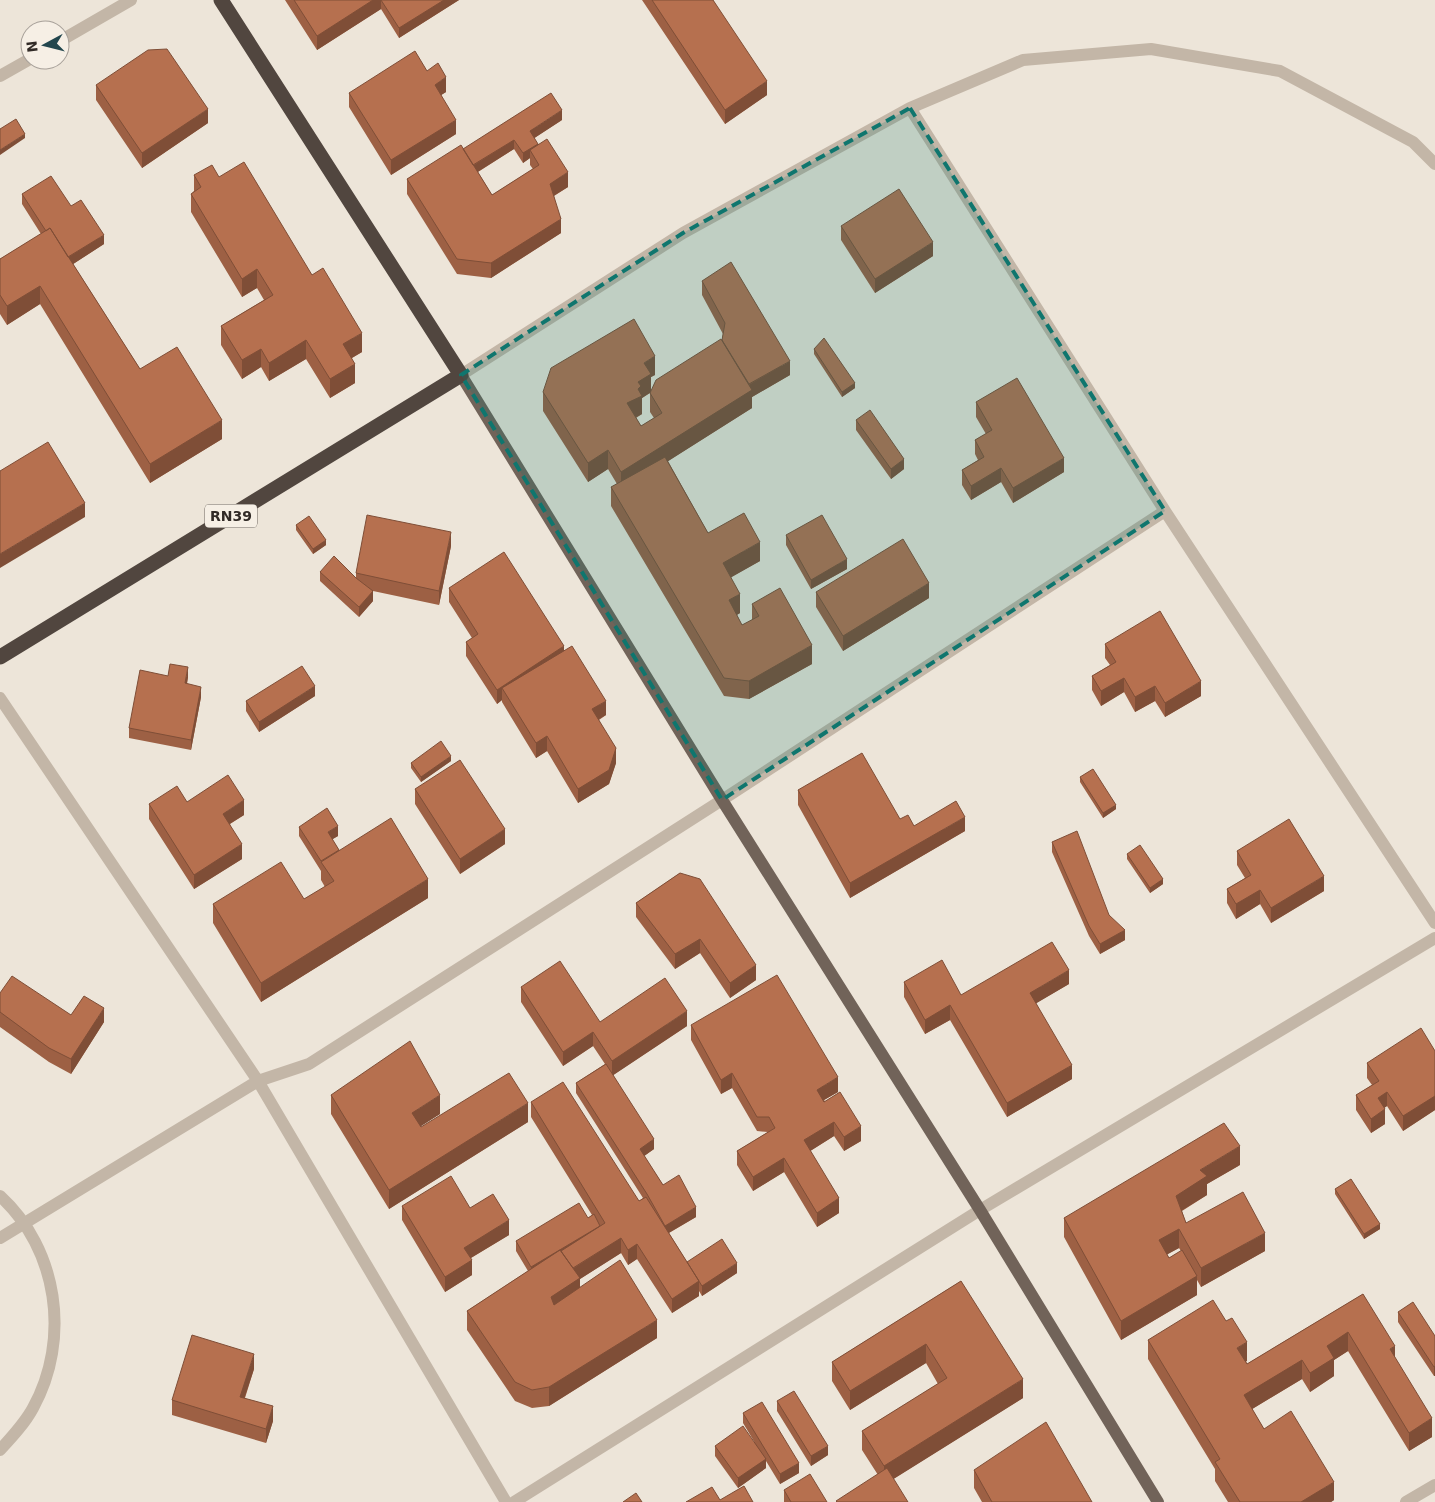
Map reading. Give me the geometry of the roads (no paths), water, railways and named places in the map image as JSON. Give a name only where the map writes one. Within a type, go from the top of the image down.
[{"type":"highway","points":[[221,0],[461,375]]},
{"type":"highway","name":"RN39","points":[[0,657],[461,375]]},
{"type":"main road","points":[[461,375],[722,800],[980,1210],[1158,1502]]},
{"type":"street","points":[[70,36],[131,0]]},
{"type":"street","points":[[461,375],[683,233],[910,108],[1023,60],[1151,49],[1280,71],[1414,142],[1435,164]]},
{"type":"street","points":[[0,76],[20,65]]},
{"type":"street","points":[[910,108],[1165,511],[1435,923]]},
{"type":"street","points":[[0,1238],[258,1081],[309,1064],[722,800],[1165,511]]},
{"type":"street","points":[[0,698],[258,1081],[506,1502]]},
{"type":"street","points":[[514,1502],[980,1210],[1435,938]]},
{"type":"street","points":[[0,1196],[25,1223],[36,1243],[47,1270],[54,1298],[56,1326],[52,1355],[45,1382],[33,1408],[17,1432],[0,1450]]},
{"type":"street","points":[[1406,1502],[1435,1485]]}]
